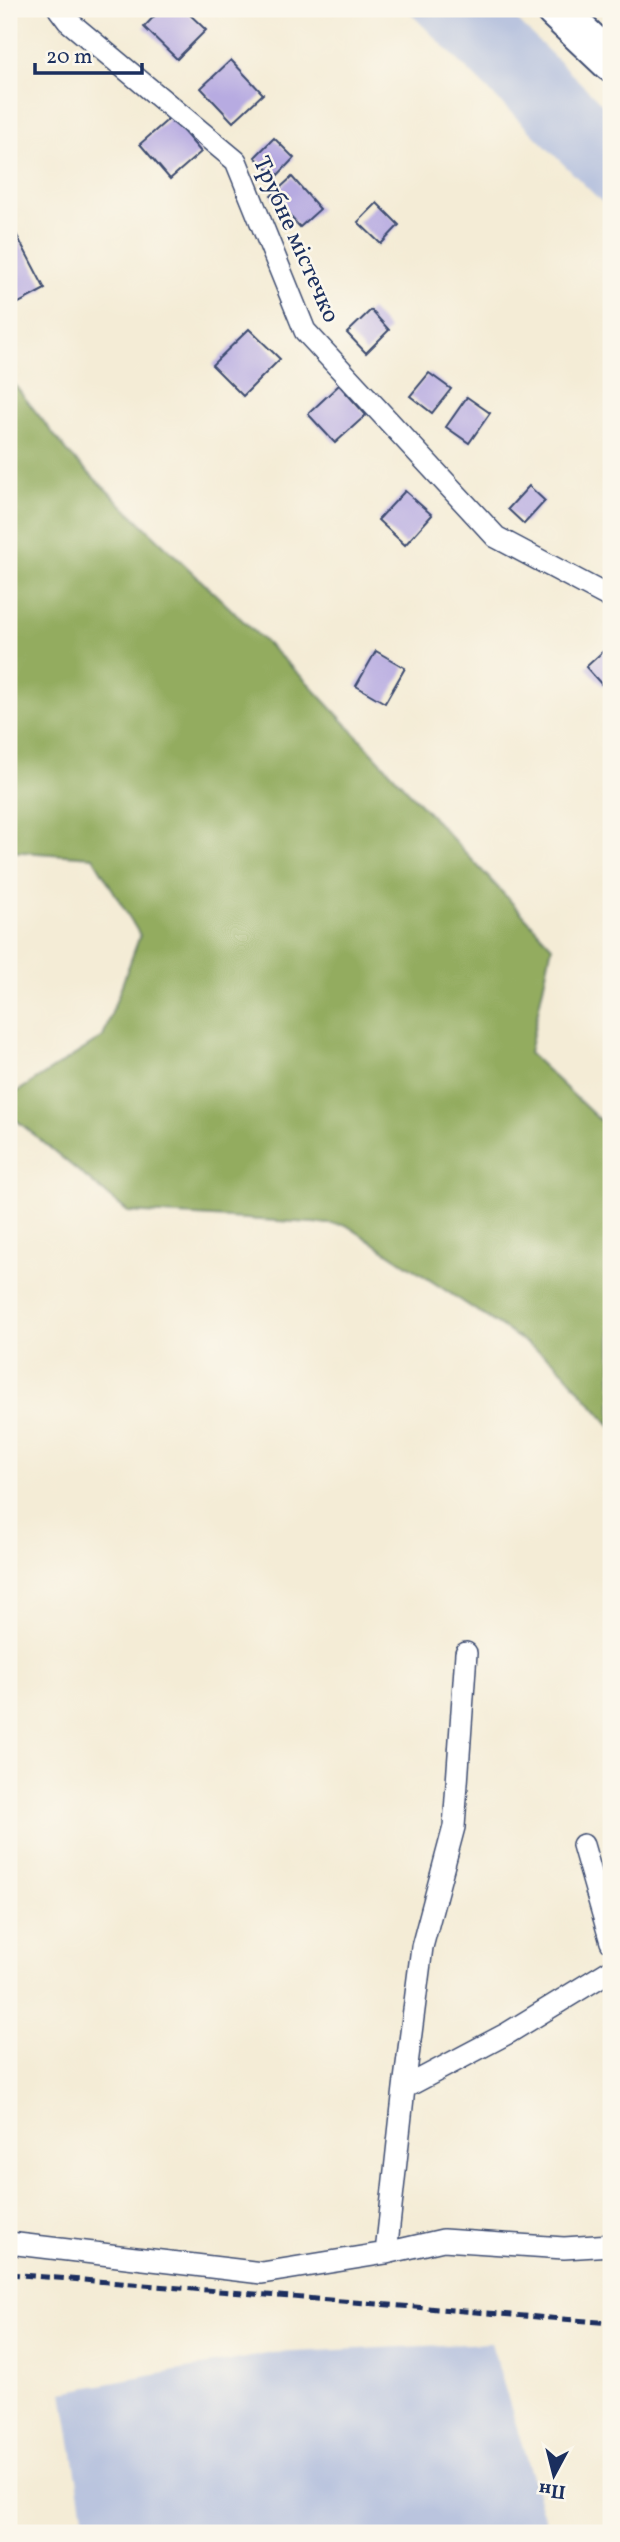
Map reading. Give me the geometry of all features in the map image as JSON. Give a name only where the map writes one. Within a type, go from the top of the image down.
[{"type":"street","points":[[555,9],[611,62]]},
{"type":"lane","name":"Трубне містечко","points":[[59,9],[68,20],[236,161],[305,331],[496,537],[611,597]]},
{"type":"lane","points":[[386,2253],[422,1947],[454,1827],[466,1653]]},
{"type":"lane","points":[[583,1846],[611,1942]]},
{"type":"lane","points":[[404,2088],[508,2033],[611,1970]]},
{"type":"lane","points":[[9,2243],[262,2273],[443,2241],[564,2248],[611,2245]]},
{"type":"shaded area","points":[[406,9],[506,9],[611,113],[611,211]]},
{"type":"shaded area","points":[[491,2343],[549,2533],[86,2533],[63,2392],[273,2353]]},
{"type":"green space","points":[[9,378],[71,456],[309,684],[552,946],[529,1053],[611,1131],[611,1426],[555,1362],[346,1225],[128,1212],[9,1114],[9,1097],[103,1037],[140,935],[93,857],[9,851]]},
{"type":"building","points":[[161,9],[184,9],[206,30],[177,59],[144,27]]},
{"type":"building","points":[[231,60],[263,94],[233,122],[201,88]]},
{"type":"building","points":[[171,117],[201,152],[170,179],[140,144]]},
{"type":"building","points":[[274,138],[294,158],[276,177],[255,157]]},
{"type":"building","points":[[292,177],[320,209],[300,227],[271,196]]},
{"type":"building","points":[[377,203],[399,225],[381,244],[358,222]]},
{"type":"building","points":[[14,230],[45,289],[17,304],[9,288],[9,233]]},
{"type":"building","points":[[371,310],[389,330],[366,353],[347,333]]},
{"type":"building","points":[[249,329],[280,359],[243,396],[212,365]]},
{"type":"building","points":[[429,373],[451,389],[432,413],[410,396]]},
{"type":"building","points":[[339,385],[366,415],[335,443],[308,414]]},
{"type":"building","points":[[467,397],[490,413],[469,443],[446,427]]},
{"type":"building","points":[[529,486],[545,501],[524,524],[508,509]]},
{"type":"building","points":[[405,491],[432,515],[405,545],[378,520]]},
{"type":"building","points":[[611,644],[611,678],[603,686],[586,667]]},
{"type":"building","points":[[376,651],[405,668],[385,703],[356,686]]},
{"type":"railway","points":[[9,2274],[611,2323]]}]
